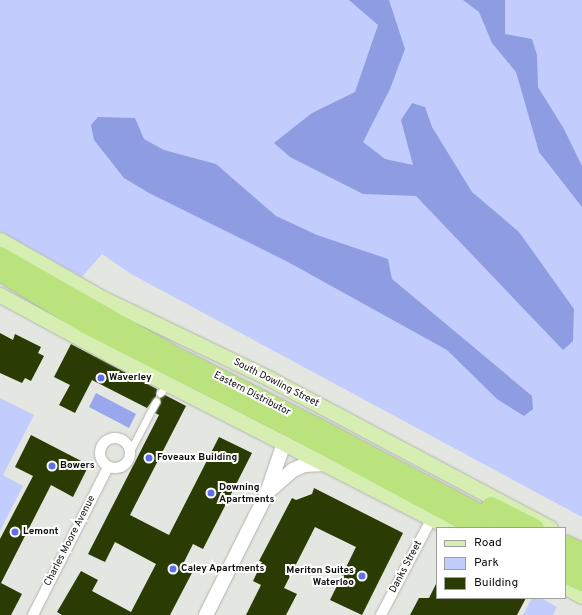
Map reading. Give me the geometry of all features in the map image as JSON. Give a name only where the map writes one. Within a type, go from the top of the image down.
[{"type":"highway","name":"Eastern Distributor","points":[[0,256],[90,309],[505,527]]},
{"type":"highway","name":"Eastern Distributor","points":[[0,272],[87,325],[285,425],[475,527]]},
{"type":"highway","points":[[90,309],[257,385],[533,527]]},
{"type":"highway","points":[[566,544],[582,552]]},
{"type":"highway","points":[[566,558],[582,566]]},
{"type":"highway","points":[[566,574],[582,582]]},
{"type":"main road","name":"South Dowling Street","points":[[0,240],[102,298],[270,379],[548,527]]},
{"type":"main road","points":[[0,295],[109,354],[449,527]]},
{"type":"main road","points":[[206,615],[267,494],[284,442]]},
{"type":"main road","points":[[267,494],[293,470],[325,464]]},
{"type":"main road","points":[[566,537],[582,545]]},
{"type":"main road","points":[[566,588],[582,596]]},
{"type":"street","points":[[130,451],[121,439],[107,439],[99,451],[101,460],[108,467],[124,466],[130,451],[156,401]]},
{"type":"street","name":"Charles Moore Avenue","points":[[33,615],[108,467]]},
{"type":"street","name":"Danks Street","points":[[381,615],[432,518]]},
{"type":"green space","points":[[0,0],[582,0],[582,517],[131,274],[102,254],[82,277],[0,231]]},
{"type":"green space","points":[[0,398],[34,415],[3,475],[23,486],[0,531]]},
{"type":"green space","points":[[531,599],[543,599],[557,607],[553,615],[523,615]]},
{"type":"shaded area","points":[[349,0],[389,0],[405,49],[390,89],[363,142],[385,159],[413,165],[401,120],[412,103],[425,107],[432,127],[472,192],[519,232],[574,309],[573,341],[563,350],[416,196],[363,194],[290,157],[274,143],[312,113],[355,92],[378,25]]},
{"type":"shaded area","points":[[463,0],[505,0],[505,34],[532,39],[537,55],[538,87],[564,129],[582,166],[582,207],[539,152],[516,72],[492,43],[479,12]]},
{"type":"shaded area","points":[[98,117],[135,118],[144,139],[164,150],[216,164],[276,216],[317,235],[388,259],[392,279],[532,396],[533,409],[524,416],[497,399],[447,350],[288,262],[149,193],[124,178],[94,140],[91,125]]},
{"type":"shaded area","points":[[96,393],[136,414],[129,428],[89,407]]},
{"type":"building","points":[[0,333],[13,340],[15,334],[41,347],[38,353],[44,356],[31,381],[25,378],[22,383],[0,373]]},
{"type":"building","name":"Waverley","points":[[71,344],[157,389],[156,396],[147,408],[92,380],[75,413],[59,405],[70,385],[54,377]]},
{"type":"building","points":[[165,395],[186,406],[130,515],[169,535],[219,437],[252,453],[203,549],[193,544],[183,564],[194,569],[170,615],[62,615],[57,612],[81,571],[98,580],[92,591],[131,612],[156,564],[115,542],[105,562],[88,554],[159,415],[155,413],[161,403],[160,398]]},
{"type":"building","points":[[31,435],[89,465],[73,497],[51,485],[1,583],[22,594],[11,615],[0,615],[0,539],[33,476],[15,467]]},
{"type":"building","points":[[314,488],[403,533],[362,615],[330,600],[356,547],[315,527],[284,588],[297,594],[286,615],[246,615],[261,585],[253,581],[262,562],[259,561],[292,498],[296,500],[312,494]]},
{"type":"building","points":[[436,584],[436,599],[525,599],[517,615],[410,615],[419,598],[429,598]]},
{"type":"place","name":"Waverley","points":[[101,378]]},
{"type":"place","name":"Foveaux Building","points":[[149,458]]},
{"type":"place","name":"Bowers","points":[[52,466]]},
{"type":"place","name":"Downing Apartments","points":[[211,493]]},
{"type":"place","name":"Lemont","points":[[15,532]]},
{"type":"place","name":"Caley Apartments","points":[[173,569]]},
{"type":"place","name":"Meriton Suites Waterloo","points":[[362,576]]}]
